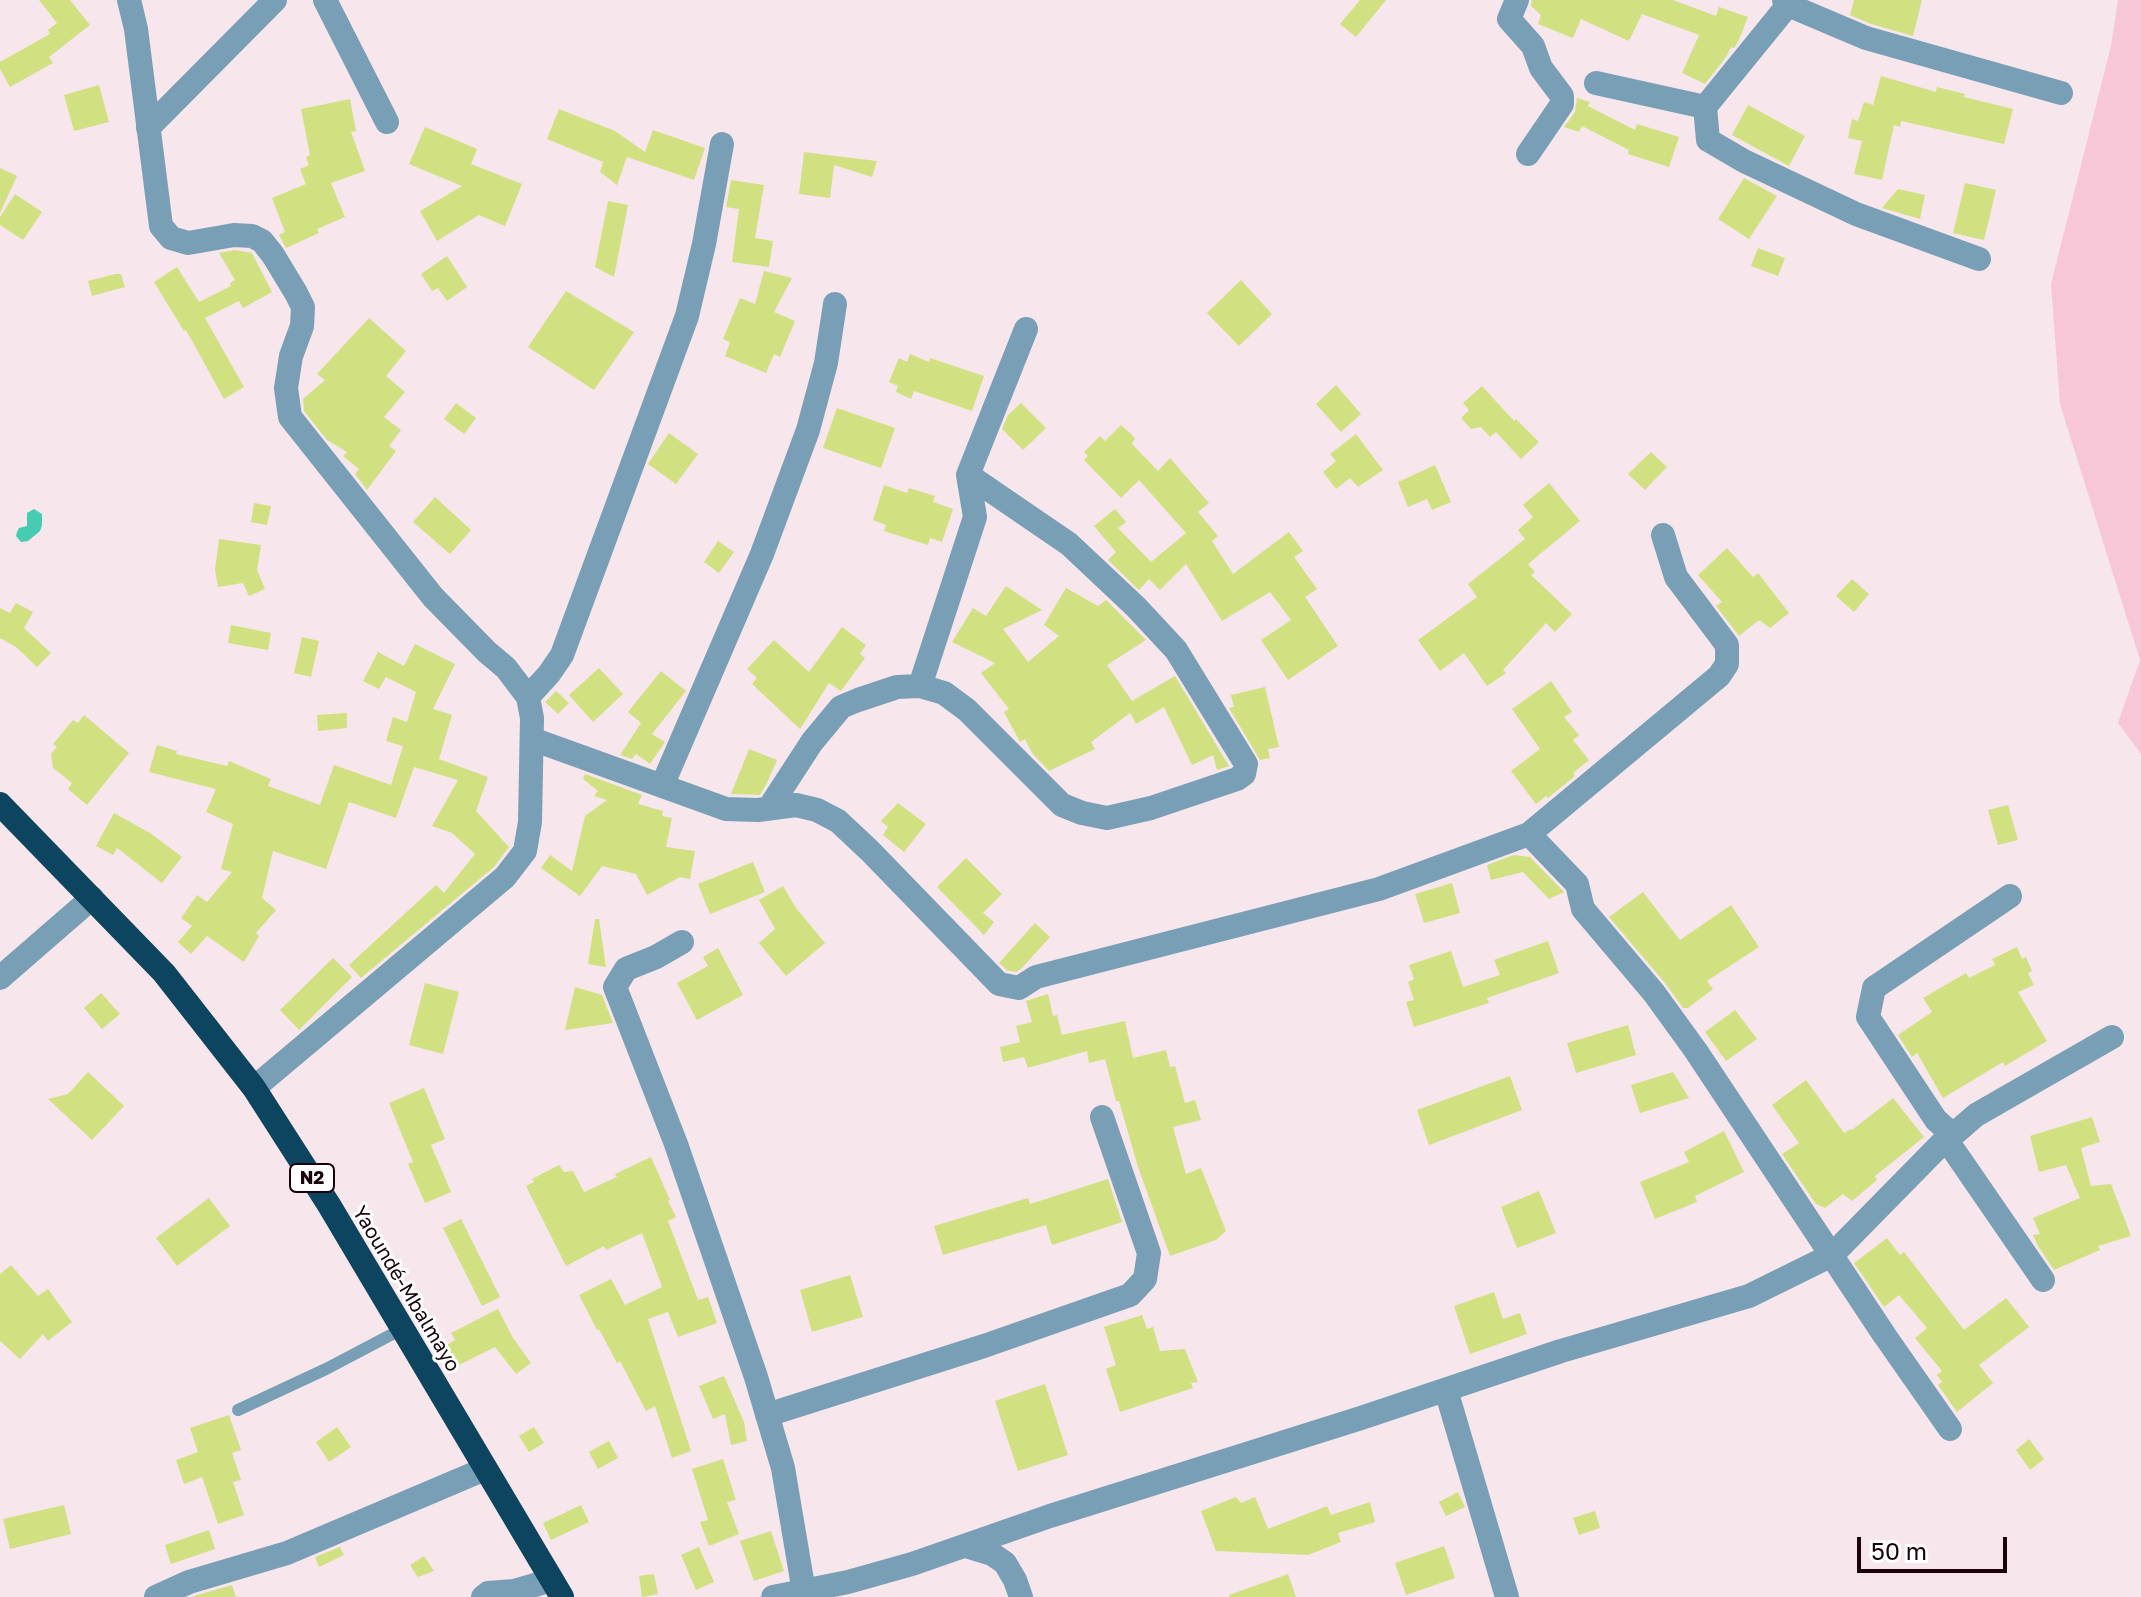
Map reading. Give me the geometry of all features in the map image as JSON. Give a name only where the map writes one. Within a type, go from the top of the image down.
[{"type":"highway","name":"Yaoundé-Mbalmayo","points":[[0,804],[164,973],[254,1088],[329,1205],[557,1589]]},
{"type":"street","points":[[129,0],[136,29],[161,226],[171,238],[188,243],[234,235],[252,236],[262,241],[273,255],[303,307],[302,326],[291,356],[286,388],[290,417],[433,597],[506,668],[528,697],[532,718],[530,822],[525,851],[505,877],[254,1088]]},
{"type":"street","points":[[148,128],[275,0]]},
{"type":"street","points":[[325,0],[387,122]]},
{"type":"street","points":[[1517,0],[1509,19],[1533,46],[1541,68],[1562,96],[1562,104],[1528,154]]},
{"type":"street","points":[[1979,259],[1856,214],[1744,161],[1708,140],[1705,107],[1786,2],[1866,38],[2061,93]]},
{"type":"street","points":[[1596,83],[1705,107]]},
{"type":"street","points":[[528,697],[562,655],[687,316],[722,144]]},
{"type":"street","points":[[662,786],[762,554],[808,430],[826,363],[835,304]]},
{"type":"street","points":[[920,686],[975,517],[968,475],[1026,329]]},
{"type":"street","points":[[769,808],[812,742],[841,707],[897,687],[920,686],[944,693],[967,710],[1062,805],[1082,813],[1107,818],[1151,808],[1244,774],[1246,764],[1176,650],[1166,639],[1069,544],[968,475]]},
{"type":"street","points":[[532,739],[726,809],[758,810],[796,805],[817,810],[838,821],[870,851],[999,984],[1019,988],[1036,977],[1379,889],[1529,834],[1719,676],[1727,664],[1727,645],[1676,577],[1663,535]]},
{"type":"street","points":[[1529,834],[1577,884],[1583,909],[1663,1005],[1950,1429]]},
{"type":"street","points":[[2010,896],[1874,988],[1868,1017],[2043,1280]]},
{"type":"street","points":[[0,978],[92,898]]},
{"type":"street","points":[[682,942],[626,969],[615,987],[676,1144],[728,1291],[767,1415],[783,1468],[804,1592]]},
{"type":"street","points":[[773,1597],[912,1564],[1050,1516],[1561,1351],[1749,1296],[1832,1255],[1976,1115],[2112,1037]]},
{"type":"street","points":[[767,1415],[984,1346],[1130,1295],[1145,1279],[1149,1253],[1102,1117]]},
{"type":"street","points":[[1446,1390],[1507,1597]]},
{"type":"street","points":[[156,1597],[189,1582],[287,1553],[485,1469]]},
{"type":"street","points":[[966,1546],[992,1554],[1005,1563],[1021,1597]]},
{"type":"street","points":[[483,1597],[488,1593],[557,1589]]},
{"type":"lane","points":[[238,1410],[402,1329]]},
{"type":"shaded area","points":[[2118,0],[2141,0],[2141,754],[2118,723],[2140,660],[2060,404],[2051,284],[2111,46]]},
{"type":"shaded area","points":[[34,509],[42,514],[40,531],[28,541],[21,542],[16,536],[17,532],[19,528],[27,526],[27,513]]},
{"type":"building","points":[[39,0],[70,0],[90,25],[49,57],[53,63],[10,87],[0,69],[0,62],[50,34],[48,30],[57,23]]},
{"type":"building","points":[[1360,0],[1386,0],[1356,37],[1340,24]]},
{"type":"building","points":[[1532,0],[1673,0],[1716,16],[1719,7],[1748,17],[1738,42],[1734,48],[1731,47],[1705,84],[1682,73],[1699,35],[1642,14],[1629,41],[1581,19],[1573,38],[1538,24],[1541,15],[1531,6]]},
{"type":"building","points":[[1854,0],[1922,0],[1913,36],[1850,15]]},
{"type":"building","points":[[1881,76],[1936,92],[1937,87],[1965,94],[1964,97],[2013,109],[2004,144],[1901,121],[1900,127],[1894,125],[1882,180],[1854,174],[1862,141],[1848,138],[1852,119],[1858,121],[1864,102],[1873,105]]},
{"type":"building","points":[[99,85],[109,122],[74,131],[64,95]]},
{"type":"building","points":[[1577,98],[1590,102],[1588,106],[1635,130],[1637,124],[1679,137],[1669,167],[1628,154],[1629,150],[1582,126],[1579,132],[1564,127],[1575,112]]},
{"type":"building","points":[[350,99],[356,131],[351,132],[365,171],[331,183],[345,217],[317,229],[319,233],[286,248],[279,235],[285,232],[272,198],[306,184],[300,169],[309,165],[306,157],[310,155],[301,109]]},
{"type":"building","points":[[1748,105],[1805,136],[1789,166],[1732,135]]},
{"type":"building","points":[[559,109],[615,131],[645,152],[653,130],[705,148],[694,180],[627,157],[617,185],[600,172],[603,162],[547,139]]},
{"type":"building","points":[[425,127],[477,149],[471,164],[522,184],[505,226],[479,215],[437,241],[420,211],[462,186],[409,164]]},
{"type":"building","points":[[804,152],[877,161],[872,177],[834,165],[830,198],[799,194]]},
{"type":"building","points":[[0,168],[17,176],[0,213]]},
{"type":"building","points":[[1744,178],[1777,196],[1749,239],[1718,219]]},
{"type":"building","points":[[731,180],[764,185],[755,238],[773,241],[769,267],[732,262],[739,209],[726,207]]},
{"type":"building","points":[[1965,183],[1996,190],[1984,240],[1953,233]]},
{"type":"building","points":[[1898,189],[1925,195],[1920,219],[1882,208]]},
{"type":"building","points":[[15,194],[42,212],[23,240],[0,225],[0,217]]},
{"type":"building","points":[[608,201],[628,205],[614,277],[595,267]]},
{"type":"building","points":[[1758,248],[1785,258],[1778,276],[1751,266]]},
{"type":"building","points":[[235,250],[252,253],[272,292],[243,308],[239,301],[205,318],[244,387],[224,399],[186,330],[154,282],[177,267],[199,302],[231,286],[230,283],[235,280],[219,253]]},
{"type":"building","points":[[447,256],[467,287],[447,301],[438,288],[432,291],[421,274]]},
{"type":"building","points":[[764,271],[792,278],[774,312],[795,321],[780,357],[774,354],[766,373],[725,356],[730,342],[723,339],[740,298],[755,304]]},
{"type":"building","points":[[121,274],[125,287],[92,296],[88,281]]},
{"type":"building","points":[[1241,280],[1272,314],[1239,346],[1207,313]]},
{"type":"building","points":[[566,291],[634,332],[594,390],[528,347]]},
{"type":"building","points":[[369,318],[406,351],[386,376],[405,392],[384,417],[401,430],[389,446],[396,451],[367,490],[355,474],[359,469],[343,456],[347,452],[327,440],[304,411],[303,399],[325,380],[317,374]]},
{"type":"building","points":[[910,354],[984,376],[972,411],[914,391],[911,399],[896,392],[898,386],[889,382],[899,358],[907,362]]},
{"type":"building","points":[[1336,385],[1361,414],[1341,432],[1316,404]]},
{"type":"building","points":[[1482,386],[1514,421],[1516,419],[1539,442],[1521,459],[1496,432],[1490,437],[1481,427],[1471,429],[1461,418],[1469,410],[1463,403]]},
{"type":"building","points":[[456,403],[476,418],[464,434],[444,419]]},
{"type":"building","points":[[1021,403],[1046,428],[1023,450],[1002,429],[1008,415]]},
{"type":"building","points":[[837,408],[895,428],[881,468],[823,448]]},
{"type":"building","points":[[1121,425],[1135,438],[1132,444],[1158,471],[1170,458],[1209,503],[1198,512],[1218,536],[1212,541],[1233,574],[1289,532],[1303,551],[1294,557],[1317,589],[1305,597],[1338,646],[1288,680],[1261,640],[1291,620],[1270,592],[1222,621],[1186,564],[1160,590],[1149,579],[1139,590],[1108,560],[1116,552],[1094,526],[1115,509],[1126,522],[1118,528],[1151,562],[1186,533],[1139,480],[1121,498],[1084,460],[1088,456],[1084,452],[1100,436],[1105,441]]},
{"type":"building","points":[[669,433],[698,454],[676,484],[648,464]]},
{"type":"building","points":[[1356,434],[1383,470],[1358,487],[1350,478],[1336,489],[1323,472],[1336,461],[1330,454]]},
{"type":"building","points":[[1651,452],[1667,467],[1645,490],[1628,474]]},
{"type":"building","points":[[1435,465],[1451,502],[1432,510],[1427,499],[1408,507],[1398,482]]},
{"type":"building","points":[[1549,483],[1580,521],[1528,564],[1535,572],[1531,575],[1572,614],[1555,632],[1546,623],[1503,670],[1506,673],[1487,686],[1464,653],[1440,671],[1418,640],[1477,597],[1468,584],[1525,539],[1518,530],[1533,517],[1523,505]]},
{"type":"building","points":[[884,485],[907,493],[909,488],[935,496],[933,502],[953,509],[942,542],[930,538],[928,545],[884,531],[886,525],[873,520]]},
{"type":"building","points":[[435,497],[471,530],[450,554],[413,522]]},
{"type":"building","points":[[254,503],[271,506],[267,525],[251,522]]},
{"type":"building","points":[[219,539],[261,545],[257,570],[265,589],[249,596],[243,583],[218,587],[215,570]]},
{"type":"building","points":[[718,541],[734,552],[719,573],[704,562]]},
{"type":"building","points":[[1727,548],[1753,577],[1758,573],[1789,613],[1770,628],[1759,620],[1739,636],[1716,606],[1722,602],[1698,575]]},
{"type":"building","points":[[1852,579],[1869,594],[1854,612],[1836,596]]},
{"type":"building","points":[[1006,586],[1042,610],[1003,629],[1028,662],[1059,636],[1044,625],[1066,588],[1098,606],[1106,600],[1146,640],[1107,665],[1132,701],[1175,676],[1229,766],[1217,770],[1213,755],[1192,765],[1164,707],[1136,724],[1130,713],[1091,742],[1095,749],[1049,771],[1032,753],[1025,739],[1020,742],[1004,712],[1009,709],[981,673],[995,663],[952,642],[973,608],[986,616]]},
{"type":"building","points":[[16,603],[33,612],[24,628],[51,653],[37,667],[16,647],[0,638],[0,608],[10,613]]},
{"type":"building","points":[[231,625],[271,633],[268,650],[228,643]]},
{"type":"building","points":[[842,627],[866,645],[860,654],[865,658],[841,691],[829,683],[800,729],[752,684],[757,678],[747,669],[774,640],[809,672]]},
{"type":"building","points":[[302,637],[319,641],[311,677],[294,673]]},
{"type":"building","points":[[415,644],[455,664],[433,709],[452,715],[439,759],[488,777],[476,811],[509,847],[494,867],[361,978],[349,965],[436,885],[444,893],[475,854],[452,833],[432,826],[458,780],[414,767],[396,818],[349,802],[326,869],[273,851],[262,898],[276,910],[256,933],[259,936],[244,962],[207,936],[191,954],[178,942],[192,926],[181,918],[197,895],[207,902],[232,872],[221,869],[233,824],[206,812],[216,789],[149,772],[157,745],[177,751],[176,754],[227,766],[229,761],[271,779],[268,786],[320,805],[334,765],[391,785],[403,746],[386,741],[393,717],[407,722],[416,692],[386,677],[379,689],[363,681],[378,652],[404,666]]},
{"type":"building","points":[[599,668],[623,694],[593,722],[569,695]]},
{"type":"building","points":[[661,671],[686,691],[652,734],[665,742],[650,764],[636,754],[632,759],[620,755],[641,723],[628,712]]},
{"type":"building","points":[[1551,681],[1572,712],[1564,717],[1579,735],[1573,740],[1589,760],[1573,773],[1575,776],[1536,804],[1511,771],[1540,749],[1512,709]]},
{"type":"building","points":[[1265,687],[1279,747],[1268,749],[1270,758],[1260,760],[1229,708],[1234,707],[1231,695]]},
{"type":"building","points":[[556,691],[569,703],[558,714],[545,702]]},
{"type":"building","points":[[347,713],[347,728],[318,731],[317,715]]},
{"type":"building","points":[[84,715],[129,753],[87,805],[68,789],[72,783],[53,768],[51,754],[57,747],[53,744],[73,720],[78,723]]},
{"type":"building","points":[[749,749],[777,760],[760,795],[731,794]]},
{"type":"building","points":[[585,774],[642,795],[638,804],[663,811],[662,816],[672,818],[666,847],[695,851],[690,879],[680,877],[647,895],[636,874],[602,866],[580,896],[541,868],[550,855],[572,871],[585,816],[607,800],[594,796],[598,791],[583,779]]},
{"type":"building","points":[[898,803],[926,824],[904,852],[883,835],[888,827],[881,821]]},
{"type":"building","points":[[2008,805],[2018,840],[1998,845],[1988,810]]},
{"type":"building","points":[[114,813],[150,833],[182,857],[162,883],[117,848],[113,855],[96,846]]},
{"type":"building","points":[[1514,855],[1530,857],[1564,892],[1549,899],[1523,872],[1491,880],[1487,865]]},
{"type":"building","points":[[966,858],[1002,894],[983,913],[994,922],[984,935],[937,887]]},
{"type":"building","points":[[753,862],[765,892],[710,914],[698,884]]},
{"type":"building","points":[[1452,883],[1460,913],[1424,923],[1415,894]]},
{"type":"building","points":[[783,886],[796,908],[825,943],[786,976],[759,943],[775,929],[759,900]]},
{"type":"building","points":[[1643,892],[1680,940],[1731,905],[1759,947],[1707,981],[1713,989],[1688,1008],[1683,1008],[1609,917]]},
{"type":"building","points":[[595,919],[599,919],[606,967],[588,964]]},
{"type":"building","points":[[1035,923],[1050,937],[1021,969],[1016,972],[1007,970],[999,963]]},
{"type":"building","points":[[1548,941],[1559,973],[1487,998],[1489,1003],[1414,1027],[1406,1002],[1414,1000],[1408,982],[1414,979],[1409,965],[1451,951],[1463,987],[1500,975],[1494,960]]},
{"type":"building","points":[[2017,947],[2022,959],[2026,957],[2032,971],[2028,973],[2034,985],[2018,992],[2047,1041],[2005,1066],[2003,1062],[1943,1098],[1917,1053],[1912,1057],[1898,1035],[1932,1012],[1923,998],[1966,973],[1969,978],[1995,965],[1992,959]]},
{"type":"building","points":[[718,948],[743,995],[697,1020],[677,983],[708,966],[703,957]]},
{"type":"building","points":[[333,958],[352,977],[299,1030],[280,1010]]},
{"type":"building","points":[[425,983],[459,992],[443,1054],[409,1045]]},
{"type":"building","points":[[575,987],[602,995],[613,1023],[565,1030]]},
{"type":"building","points":[[101,993],[120,1014],[102,1029],[84,1008]]},
{"type":"building","points":[[1048,994],[1062,1035],[1125,1021],[1133,1058],[1166,1050],[1170,1067],[1175,1066],[1185,1103],[1195,1100],[1201,1120],[1173,1127],[1186,1174],[1201,1168],[1226,1231],[1216,1240],[1170,1256],[1138,1167],[1119,1101],[1116,1101],[1105,1059],[1089,1063],[1087,1051],[1028,1068],[1024,1057],[1003,1062],[1000,1047],[1020,1042],[1016,1026],[1032,1022],[1026,1001]]},
{"type":"building","points":[[1735,1010],[1757,1039],[1726,1061],[1705,1032]]},
{"type":"building","points":[[1628,1025],[1636,1055],[1576,1073],[1567,1043]]},
{"type":"building","points":[[88,1072],[124,1106],[92,1140],[48,1099],[68,1094]]},
{"type":"building","points":[[1673,1072],[1689,1098],[1640,1113],[1631,1085]]},
{"type":"building","points":[[1510,1076],[1522,1110],[1429,1145],[1417,1110]]},
{"type":"building","points":[[1806,1080],[1844,1133],[1893,1098],[1924,1137],[1875,1176],[1877,1180],[1852,1201],[1843,1194],[1825,1208],[1816,1204],[1782,1154],[1799,1143],[1772,1105]]},
{"type":"building","points":[[424,1088],[445,1139],[431,1145],[451,1192],[425,1203],[408,1164],[413,1162],[389,1103]]},
{"type":"building","points":[[2092,1117],[2100,1142],[2081,1148],[2091,1186],[2111,1184],[2131,1236],[2098,1246],[2100,1250],[2054,1270],[2033,1235],[2040,1234],[2033,1218],[2080,1198],[2066,1165],[2039,1172],[2030,1136]]},
{"type":"building","points":[[1724,1131],[1744,1172],[1695,1196],[1697,1202],[1655,1219],[1640,1182],[1689,1162],[1684,1152]]},
{"type":"building","points":[[651,1157],[676,1217],[668,1221],[698,1300],[708,1297],[717,1323],[678,1337],[668,1312],[648,1319],[691,1451],[672,1458],[655,1406],[646,1411],[620,1361],[617,1363],[579,1295],[611,1279],[625,1305],[662,1287],[642,1233],[606,1250],[604,1246],[566,1266],[526,1186],[534,1182],[532,1179],[559,1165],[564,1172],[573,1171],[584,1192]]},
{"type":"building","points":[[1108,1179],[1122,1222],[1052,1245],[1046,1225],[943,1255],[934,1226],[1028,1198],[1030,1204]]},
{"type":"building","points":[[1539,1191],[1556,1233],[1517,1248],[1501,1207]]},
{"type":"building","points":[[209,1198],[230,1226],[177,1266],[156,1238]]},
{"type":"building","points":[[461,1219],[500,1297],[482,1306],[443,1228]]},
{"type":"building","points":[[1887,1238],[1900,1255],[1904,1252],[1964,1330],[2006,1298],[2029,1327],[1979,1365],[1993,1383],[1957,1412],[1938,1385],[1942,1382],[1937,1375],[1942,1371],[1915,1338],[1927,1328],[1899,1295],[1884,1307],[1854,1263]]},
{"type":"building","points":[[11,1265],[38,1296],[48,1289],[72,1322],[48,1341],[43,1334],[20,1359],[0,1341],[0,1274]]},
{"type":"building","points":[[850,1275],[863,1317],[812,1332],[800,1290]]},
{"type":"building","points":[[1494,1292],[1503,1319],[1520,1313],[1527,1334],[1470,1354],[1454,1306]]},
{"type":"building","points":[[498,1309],[531,1363],[516,1374],[495,1347],[457,1366],[447,1345],[455,1340],[451,1333]]},
{"type":"building","points":[[1142,1315],[1147,1329],[1153,1327],[1160,1351],[1185,1349],[1198,1382],[1191,1383],[1193,1388],[1120,1412],[1106,1369],[1116,1365],[1104,1327]]},
{"type":"building","points":[[724,1376],[744,1422],[747,1441],[731,1445],[725,1414],[713,1419],[699,1386]]},
{"type":"building","points":[[1045,1384],[1068,1455],[1018,1471],[995,1401]]},
{"type":"building","points":[[229,1415],[241,1450],[232,1453],[241,1480],[233,1482],[244,1515],[218,1524],[202,1477],[184,1484],[176,1460],[198,1452],[190,1428]]},
{"type":"building","points":[[337,1427],[351,1447],[329,1462],[316,1442]]},
{"type":"building","points":[[534,1427],[544,1443],[529,1452],[519,1436]]},
{"type":"building","points":[[2029,1439],[2044,1459],[2030,1470],[2016,1450]]},
{"type":"building","points":[[609,1441],[618,1458],[598,1469],[589,1452]]},
{"type":"building","points":[[723,1459],[736,1500],[727,1502],[739,1534],[709,1546],[700,1522],[708,1520],[692,1469]]},
{"type":"building","points":[[1458,1492],[1465,1507],[1446,1516],[1439,1502]]},
{"type":"building","points":[[1236,1497],[1241,1503],[1255,1497],[1268,1529],[1327,1506],[1331,1515],[1370,1502],[1375,1522],[1338,1533],[1341,1542],[1308,1555],[1216,1551],[1201,1511]]},
{"type":"building","points":[[64,1505],[71,1534],[10,1549],[3,1519]]},
{"type":"building","points":[[581,1505],[589,1522],[551,1540],[543,1523]]},
{"type":"building","points":[[1595,1511],[1600,1528],[1579,1535],[1573,1518]]},
{"type":"building","points":[[209,1530],[215,1549],[171,1564],[165,1545]]},
{"type":"building","points":[[771,1531],[784,1571],[754,1581],[740,1541]]},
{"type":"building","points":[[1444,1546],[1455,1578],[1406,1595],[1395,1563]]},
{"type":"building","points":[[340,1547],[344,1555],[319,1567],[315,1557]]},
{"type":"building","points":[[699,1547],[714,1582],[696,1590],[681,1555]]},
{"type":"building","points":[[424,1556],[434,1571],[418,1577],[410,1565]]},
{"type":"building","points":[[654,1574],[658,1594],[642,1597],[639,1576]]},
{"type":"building","points":[[1288,1574],[1296,1597],[1229,1597],[1229,1595]]},
{"type":"building","points":[[232,1585],[236,1597],[192,1597],[194,1596]]}]
